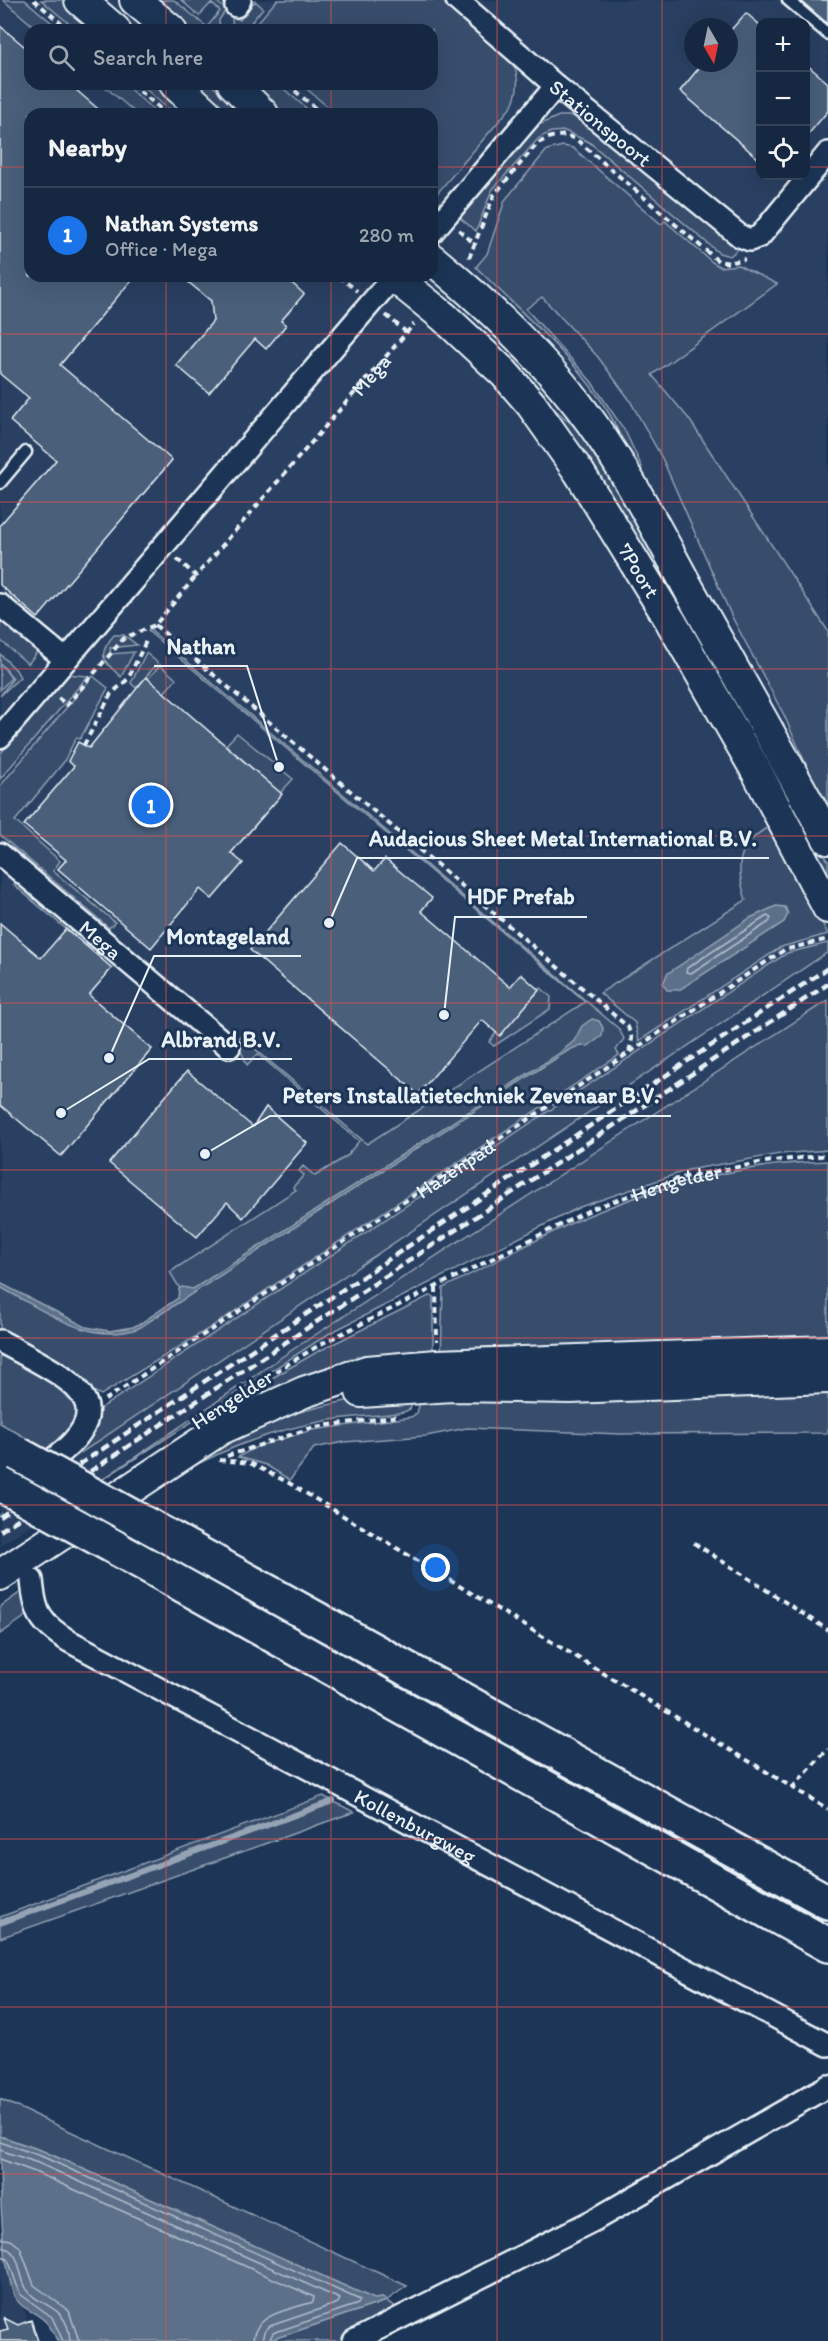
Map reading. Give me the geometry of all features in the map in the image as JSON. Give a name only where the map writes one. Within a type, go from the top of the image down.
[{"type":"highway","points":[[9,1449],[828,1902]]},
{"type":"highway","points":[[0,1484],[828,1945]]},
{"type":"street","points":[[80,0],[108,24]]},
{"type":"street","points":[[135,0],[164,24]]},
{"type":"street","name":"Stationspoort","points":[[457,0],[556,86],[740,236],[750,240],[760,236],[828,153]]},
{"type":"street","points":[[438,225],[556,86]]},
{"type":"street","points":[[181,90],[201,108]]},
{"type":"street","points":[[238,90],[256,108]]},
{"type":"street","name":"7Poort","points":[[443,268],[540,361],[579,405],[652,518],[828,839]]},
{"type":"street","points":[[0,737],[389,282]]},
{"type":"street","name":"7Poort","points":[[401,282],[504,373],[531,404],[579,472],[670,620],[757,772],[793,836],[826,904]]},
{"type":"street","points":[[0,605],[66,660]]},
{"type":"street","name":"Mega","points":[[0,854],[229,1047]]},
{"type":"street","points":[[0,1341],[75,1384],[85,1399],[87,1407],[86,1421],[75,1441],[60,1456],[0,1496]]},
{"type":"street","name":"Hengelder","points":[[0,1575],[221,1429],[304,1392],[367,1371],[437,1365],[828,1351]]},
{"type":"street","name":"Hengelder","points":[[304,1392],[416,1388],[570,1388],[828,1378]]},
{"type":"street","name":"Kollenburgweg","points":[[32,1580],[34,1601],[39,1616],[48,1628],[69,1641],[828,2045]]},
{"type":"street","points":[[354,2341],[596,2219],[828,2086]]},
{"type":"lane","points":[[788,0],[828,34]]},
{"type":"lane","points":[[0,483],[26,452]]},
{"type":"path","points":[[34,0],[62,24]]},
{"type":"path","points":[[139,90],[159,108]]},
{"type":"path","points":[[294,90],[315,108]]},
{"type":"path","points":[[443,268],[476,245],[494,195],[538,143],[558,135]]},
{"type":"path","name":"Mega","points":[[155,625],[430,305]]},
{"type":"path","points":[[163,547],[196,576]]},
{"type":"path","points":[[43,688],[67,705],[124,638],[155,625],[628,1027],[632,1039],[629,1053]]},
{"type":"path","points":[[84,745],[111,694],[128,679],[147,639]]},
{"type":"path","name":"Hazenpad","points":[[87,1407],[108,1398],[132,1383],[784,950],[828,939]]},
{"type":"path","name":"Hengelder","points":[[245,1390],[293,1360],[561,1223],[635,1192],[717,1170],[828,1155]]},
{"type":"path","points":[[436,1287],[437,1365]]},
{"type":"path","name":"Hengelder","points":[[210,1465],[253,1445],[314,1427],[411,1413],[417,1406],[416,1388]]},
{"type":"path","points":[[219,1460],[250,1463],[289,1483],[828,1809]]},
{"type":"path","points":[[694,1543],[828,1630]]},
{"type":"path","points":[[792,1788],[828,1749]]},
{"type":"shaded area","points":[[0,0],[828,0],[828,1000],[292,1350],[100,1481],[65,1461],[171,1370],[0,1285]]},
{"type":"shaded area","points":[[3,0],[25,0],[53,24],[31,24]]},
{"type":"shaded area","points":[[41,0],[73,0],[101,24],[70,24]]},
{"type":"shaded area","points":[[144,0],[174,0],[203,24],[173,24]]},
{"type":"shaded area","points":[[181,0],[215,0],[226,10],[219,20],[219,24],[209,24],[220,11],[211,3],[199,16]]},
{"type":"shaded area","points":[[277,0],[446,0],[501,45],[511,59],[516,73],[517,89],[511,107],[438,192],[438,108],[329,108],[308,90],[438,90],[438,24],[256,24]]},
{"type":"shaded area","points":[[255,1],[263,8],[250,24],[232,24],[232,19],[235,17],[240,20]]},
{"type":"shaded area","points":[[109,90],[131,90],[151,108],[130,108]]},
{"type":"shaded area","points":[[147,90],[169,90],[182,108],[167,108]]},
{"type":"shaded area","points":[[195,90],[217,90],[239,108],[222,108]]},
{"type":"shaded area","points":[[250,90],[285,90],[306,108],[271,108]]},
{"type":"shaded area","points":[[559,116],[574,116],[596,127],[739,248],[730,256],[719,253],[589,142],[565,131],[551,132],[539,138],[492,190],[476,231],[460,218],[464,210],[536,126]]},
{"type":"shaded area","points":[[563,146],[573,148],[661,224],[665,221],[712,262],[720,267],[738,265],[777,284],[652,375],[689,419],[828,631],[828,814],[784,715],[731,615],[662,458],[629,399],[598,357],[542,297],[526,309],[591,381],[625,431],[642,467],[635,470],[610,415],[582,375],[548,337],[476,267],[487,254],[505,200],[547,150]]},
{"type":"shaded area","points":[[453,303],[552,407],[588,438],[645,527],[828,861],[828,885],[705,664],[449,309]]},
{"type":"shaded area","points":[[0,612],[41,647],[28,664],[0,640]]},
{"type":"shaded area","points":[[149,629],[619,1029],[624,1039],[616,1050],[619,1055],[208,1329],[101,1395],[91,1390],[75,1372],[0,1331],[0,1285],[45,1310],[81,1326],[98,1331],[129,1330],[185,1297],[170,1272],[296,1190],[293,1187],[304,1175],[299,1171],[303,1166],[315,1176],[350,1154],[359,1141],[258,1054],[247,1065],[237,1041],[240,1036],[367,1144],[585,1002],[148,631]]},
{"type":"shaded area","points":[[114,635],[124,635],[137,645],[110,648],[111,654],[134,652],[121,677],[104,658],[105,648]]},
{"type":"shaded area","points":[[146,653],[158,663],[136,688],[131,683]]},
{"type":"shaded area","points":[[0,654],[20,677],[0,696],[13,678],[1,664],[11,678],[0,690]]},
{"type":"shaded area","points":[[160,665],[176,679],[164,693],[147,680]]},
{"type":"shaded area","points":[[68,674],[88,676],[0,779],[0,754]]},
{"type":"shaded area","points":[[93,676],[108,688],[80,739],[76,738],[63,763],[15,821],[60,861],[53,871],[115,922],[109,928],[0,835],[0,786]]},
{"type":"shaded area","points":[[237,733],[293,779],[280,793],[226,745]]},
{"type":"shaded area","points":[[770,826],[828,934],[781,947],[639,1041],[635,1023],[600,993],[746,900],[740,877],[741,857],[750,841]]},
{"type":"shaded area","points":[[22,884],[95,946],[91,950],[14,885]]},
{"type":"shaded area","points":[[828,943],[828,952],[67,1462],[62,1459],[97,1411],[104,1406],[787,953]]},
{"type":"shaded area","points":[[541,988],[551,997],[550,1009],[494,1046],[489,1042],[496,1033],[500,1035]]},
{"type":"shaded area","points":[[828,1000],[828,1150],[780,1154],[688,1170],[580,1207],[330,1333],[100,1481],[292,1350]]},
{"type":"shaded area","points":[[828,1161],[828,1343],[441,1359],[443,1288],[585,1217],[644,1195],[735,1171]]},
{"type":"shaded area","points":[[433,1296],[433,1359],[379,1364],[109,1486],[253,1389],[317,1352]]},
{"type":"shaded area","points":[[0,1345],[74,1391],[80,1416],[54,1454],[0,1423]]},
{"type":"shaded area","points":[[828,1385],[828,1433],[620,1434],[467,1428],[426,1436],[344,1442],[314,1448],[290,1480],[266,1465],[238,1457],[258,1446],[312,1430],[411,1417],[417,1413],[422,1395]]},
{"type":"shaded area","points":[[351,1400],[414,1400],[410,1409],[404,1412],[330,1420],[272,1434],[234,1447],[181,1473],[198,1457],[238,1433],[306,1410]]},
{"type":"shaded area","points":[[3,1503],[36,1522],[0,1545],[0,1504]]},
{"type":"shaded area","points":[[21,1592],[28,1596],[32,1612],[0,1634],[0,1607]]},
{"type":"shaded area","points":[[323,1796],[354,1812],[0,1938],[0,1917]]},
{"type":"shaded area","points":[[0,2099],[407,2286],[386,2301],[384,2298],[374,2299],[43,2151],[0,2136]]},
{"type":"shaded area","points":[[0,2242],[35,2341],[0,2341]]},
{"type":"shaded area","points":[[386,2301],[401,2310],[342,2341],[267,2341]]},
{"type":"water","points":[[776,906],[785,907],[788,914],[784,922],[679,990],[667,990],[663,984],[667,974],[750,918]]},
{"type":"water","points":[[592,1019],[599,1021],[603,1028],[602,1036],[588,1046],[581,1045],[569,1050],[139,1328],[121,1333],[103,1333],[85,1329],[50,1315],[0,1287],[0,1283],[86,1327],[109,1331],[133,1327],[178,1298],[179,1289],[182,1287],[193,1289],[557,1055],[574,1041],[582,1026]]},
{"type":"water","points":[[0,2136],[43,2151],[374,2299],[384,2298],[386,2301],[267,2341],[57,2341],[47,2323],[23,2307],[14,2296],[3,2238]]},
{"type":"building","points":[[800,0],[828,0],[828,24]]},
{"type":"building","points":[[746,13],[756,22],[756,157],[680,91],[696,72],[738,72],[738,22]]},
{"type":"building","points":[[0,26],[24,46],[24,90],[76,90],[97,108],[24,108],[24,282],[130,282],[60,365],[172,460],[38,618],[0,585],[0,525],[56,460],[10,421],[29,398],[0,374]]},
{"type":"building","points":[[810,67],[828,83],[828,111],[810,132]]},
{"type":"building","points":[[188,282],[291,282],[304,294],[281,321],[286,325],[266,349],[255,339],[209,393],[176,365],[213,321],[211,301]]},
{"type":"building","points":[[146,677],[282,794],[231,853],[243,863],[212,899],[200,889],[151,948],[58,869],[66,860],[24,825],[74,766],[68,761],[78,742],[89,748]]},
{"type":"building","points":[[342,843],[374,871],[385,859],[432,898],[421,911],[510,987],[521,974],[539,990],[500,1036],[482,1020],[418,1094],[250,950]]},
{"type":"building","points":[[0,923],[41,958],[66,929],[112,968],[89,995],[152,1049],[61,1156],[0,1105]]},
{"type":"building","points":[[187,1071],[253,1127],[266,1107],[307,1143],[243,1218],[227,1202],[197,1237],[109,1163]]},
{"type":"building","points":[[4,2318],[18,2325],[31,2320],[38,2341],[0,2341],[0,2331],[8,2329]]},
{"type":"waterway","points":[[0,1923],[333,1801]]},
{"type":"railway","points":[[0,1517],[828,968]]},
{"type":"railway","points":[[0,1531],[828,984]]},
{"type":"place","name":"Nathan","points":[[279,767]]},
{"type":"place","name":"Nathan Systems","points":[[151,805]]},
{"type":"place","name":"Audacious Sheet Metal International B.V.","points":[[329,923]]},
{"type":"place","name":"HDF Prefab","points":[[444,1015]]},
{"type":"place","name":"Montageland","points":[[109,1058]]},
{"type":"place","name":"Albrand B.V.","points":[[61,1113]]},
{"type":"place","name":"Peters Installatietechniek Zevenaar B.V.","points":[[205,1154]]}]
